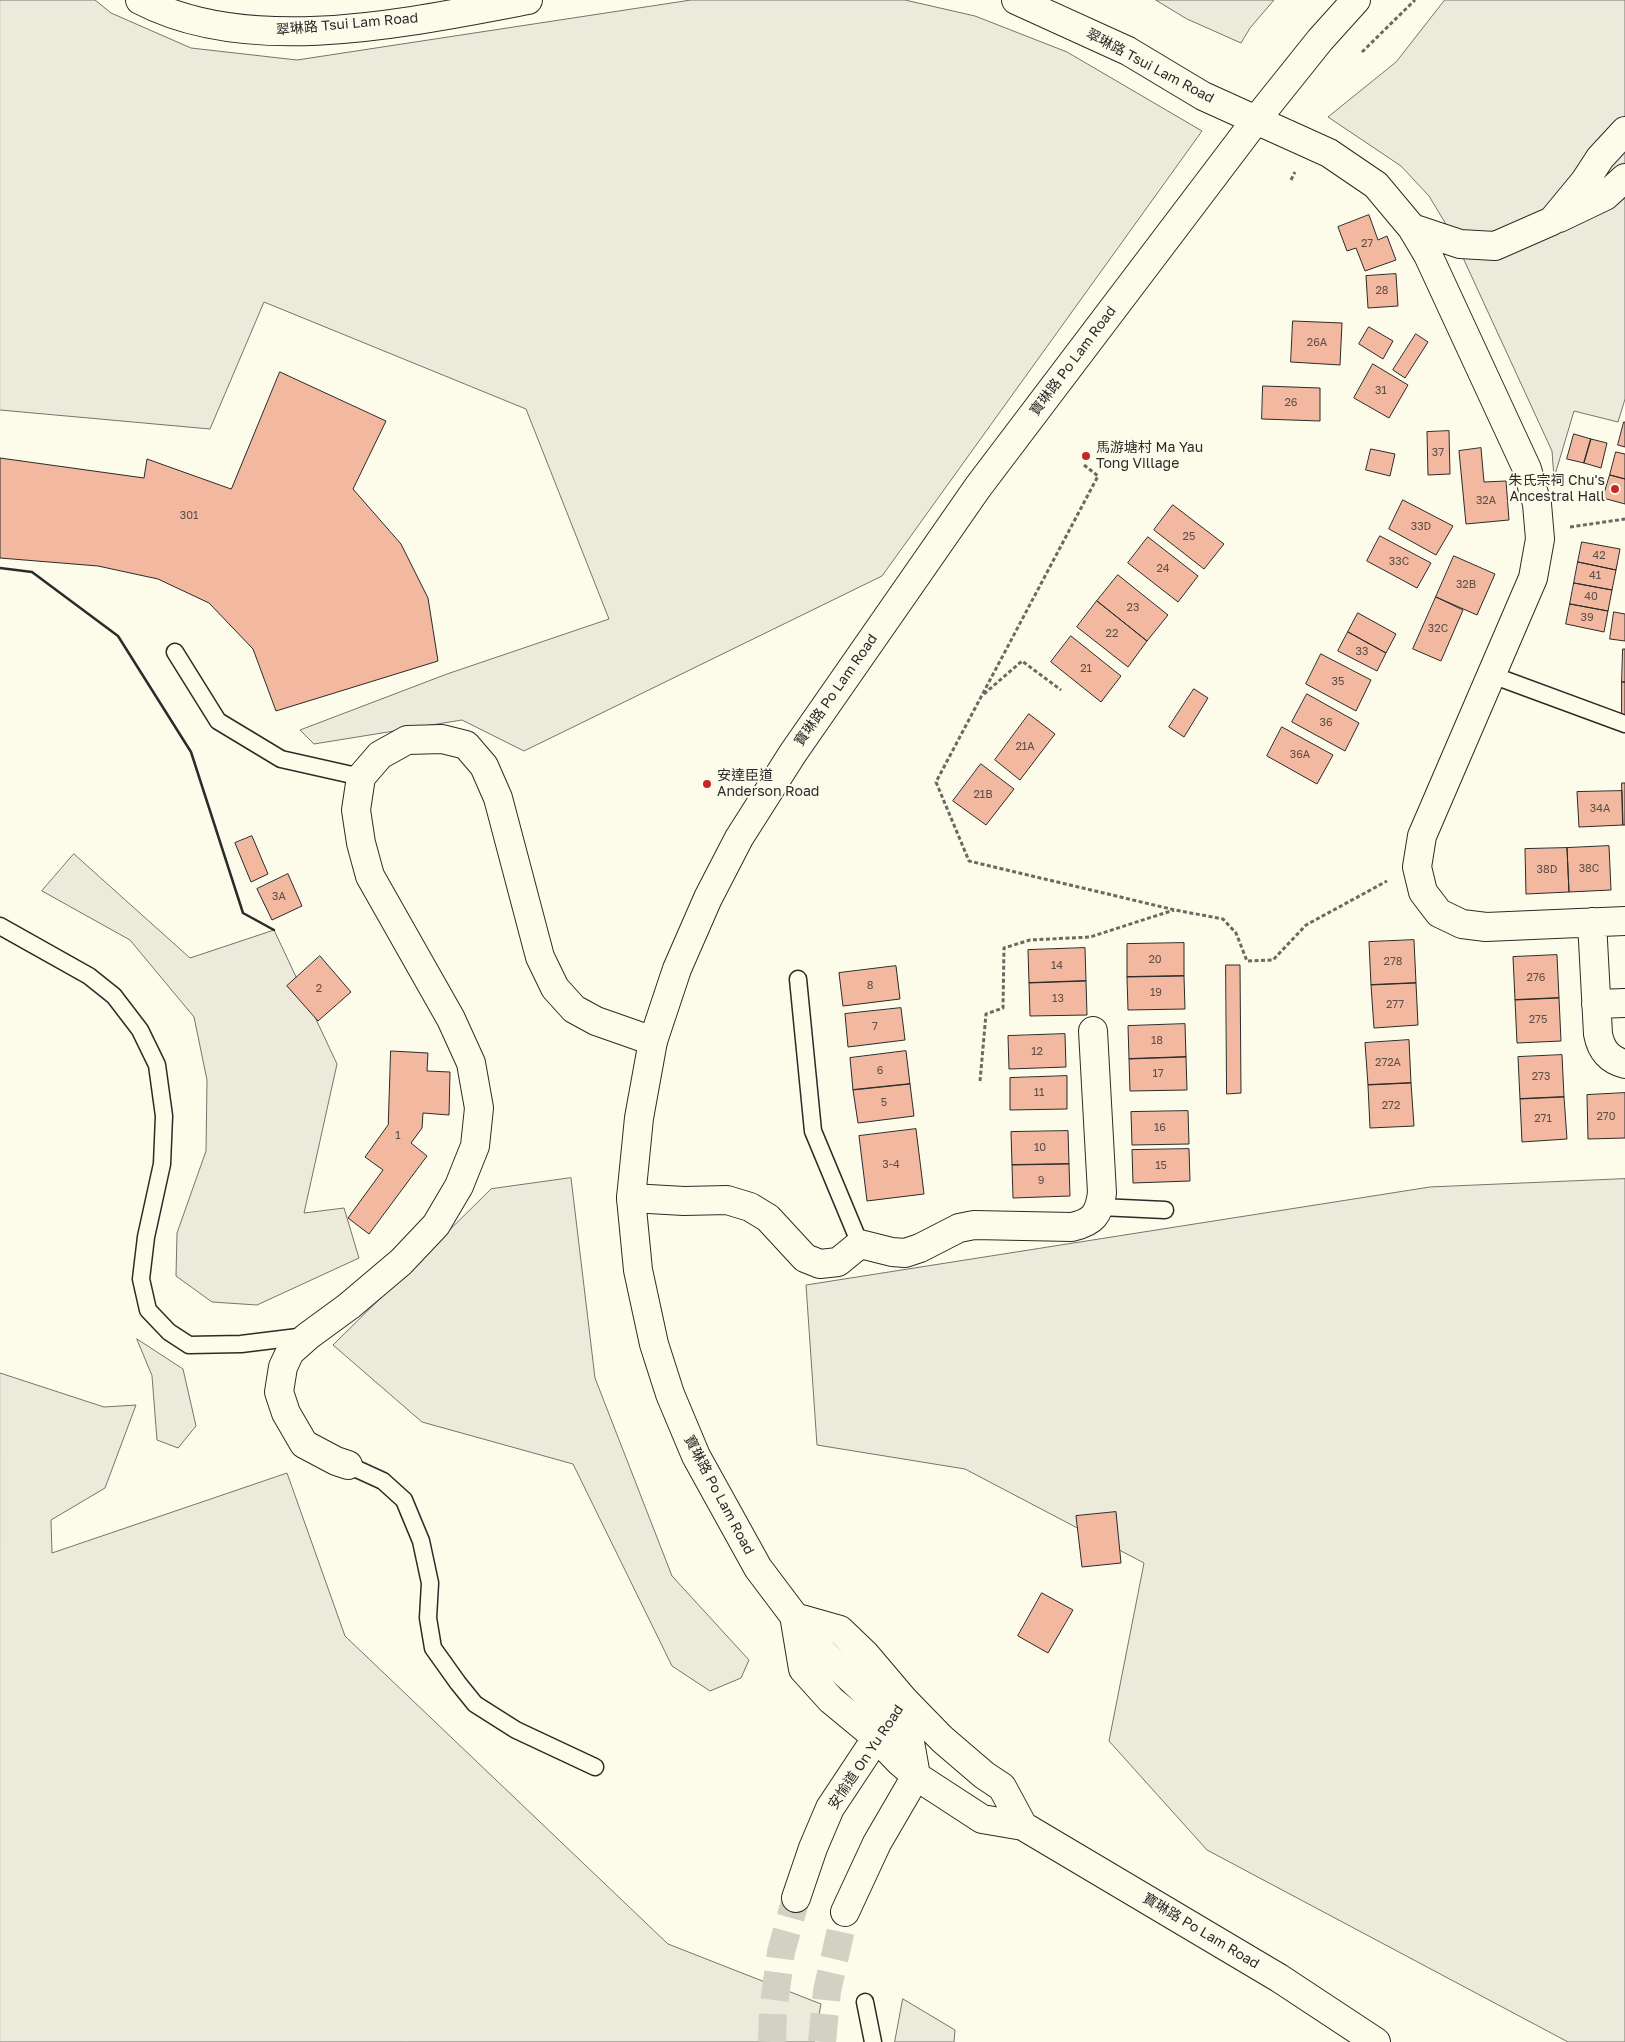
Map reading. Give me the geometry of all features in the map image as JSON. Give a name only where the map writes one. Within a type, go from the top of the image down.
[{"type":"street","name":"翠琳路 Tsui Lam Road","points":[[140,0],[181,18],[207,24],[263,31],[310,30],[385,23],[528,0]]},
{"type":"street","name":"翠琳路 Tsui Lam Road","points":[[1016,0],[1128,51],[1203,96],[1328,153],[1376,185],[1412,228],[1428,255],[1527,469],[1537,504],[1540,539],[1533,578],[1422,836],[1416,867],[1423,892],[1439,913],[1462,924],[1486,927],[1625,921]]},
{"type":"street","name":"寶琳路 Po Lam Road","points":[[1356,0],[1325,34],[1256,120],[978,487],[793,753],[739,838],[708,898],[677,969],[653,1041],[639,1118],[631,1198],[638,1270],[654,1344],[670,1394],[696,1456],[758,1568],[794,1617],[832,1662],[890,1718],[916,1776],[982,1819],[1023,1826],[1279,1978],[1376,2042]]},
{"type":"street","points":[[1552,221],[1585,181],[1600,158],[1625,131]]},
{"type":"street","points":[[1412,228],[1460,244],[1495,246],[1605,196],[1625,178]]},
{"type":"street","points":[[348,1466],[304,1444],[286,1413],[279,1392],[282,1367],[290,1352],[402,1262],[436,1225],[459,1186],[475,1146],[479,1108],[471,1062],[451,1019],[370,876],[361,843],[356,810],[361,777],[380,755],[407,740],[442,739],[466,745],[484,766],[498,798],[540,957],[555,988],[574,1009],[596,1021],[653,1041]]},
{"type":"street","points":[[1592,922],[1600,1045],[1614,1061],[1625,1064]]},
{"type":"street","points":[[1596,1004],[1625,1003]]},
{"type":"street","points":[[631,1198],[684,1201],[727,1200],[750,1206],[768,1218],[805,1258],[820,1264],[838,1262],[860,1244],[892,1252],[905,1253],[920,1248],[959,1228],[974,1225],[1072,1227],[1083,1224],[1094,1217],[1100,1207],[1102,1193],[1093,1031]]},
{"type":"street","points":[[890,1718],[942,1739],[984,1775],[1002,1787],[1023,1826]]},
{"type":"street","name":"安愉道 On Yu Road","points":[[796,1898],[813,1848],[830,1808],[890,1718]]},
{"type":"street","points":[[845,1912],[877,1843],[916,1776]]},
{"type":"lane","points":[[175,652],[218,721],[280,759],[361,777]]},
{"type":"lane","points":[[1492,675],[1625,724]]},
{"type":"lane","points":[[0,926],[89,976],[114,996],[140,1030],[157,1065],[164,1116],[162,1164],[146,1236],[141,1279],[148,1310],[169,1332],[189,1345],[241,1344],[308,1336]]},
{"type":"lane","points":[[798,979],[813,1131],[860,1244]]},
{"type":"lane","points":[[1100,1207],[1165,1210]]},
{"type":"lane","points":[[348,1466],[383,1481],[404,1500],[422,1541],[430,1583],[428,1618],[433,1648],[475,1704],[516,1730],[595,1767]]},
{"type":"lane","points":[[865,2002],[873,2042]]},
{"type":"path","points":[[1362,52],[1415,0]]},
{"type":"path","points":[[1084,465],[1098,476],[936,782],[969,861],[1175,910],[1223,919],[1236,934],[1247,961],[1273,960],[1306,926],[1368,891]]},
{"type":"path","points":[[1540,539],[1566,528],[1625,519]]},
{"type":"path","points":[[982,696],[1022,661],[1061,690]]},
{"type":"path","points":[[980,1081],[986,1014],[1003,1008],[1004,948],[1030,940],[1090,937],[1175,910]]},
{"type":"shaded area","points":[[0,0],[95,0],[111,13],[191,48],[297,60],[691,0],[905,0],[975,16],[1067,52],[1202,131],[882,576],[524,751],[462,720],[314,744],[300,730],[447,674],[609,619],[526,409],[264,302],[210,429],[0,410]]},
{"type":"shaded area","points":[[1156,0],[1274,0],[1250,28],[1241,43],[1187,19]]},
{"type":"shaded area","points":[[1445,0],[1625,0],[1625,399],[1618,422],[1574,411],[1554,478],[1552,451],[1453,236],[1429,196],[1401,166],[1328,117],[1396,62]]},
{"type":"shaded area","points":[[74,854],[190,958],[274,930],[337,1064],[304,1213],[344,1208],[359,1258],[257,1305],[212,1302],[176,1276],[177,1233],[206,1151],[207,1080],[194,1017],[130,940],[42,891]]},
{"type":"shaded area","points":[[571,1178],[595,1378],[672,1576],[749,1660],[741,1678],[710,1691],[672,1666],[573,1464],[422,1422],[333,1345],[491,1189]]},
{"type":"shaded area","points":[[1625,1179],[1625,2042],[1568,2042],[1207,1850],[1109,1741],[1144,1563],[965,1469],[817,1445],[806,1285],[1430,1187]]},
{"type":"shaded area","points":[[137,1339],[183,1369],[196,1426],[178,1448],[157,1440],[152,1376]]},
{"type":"shaded area","points":[[0,1373],[104,1407],[136,1405],[105,1488],[51,1520],[52,1553],[287,1473],[345,1636],[668,1944],[821,2004],[814,2042],[0,2042]]},
{"type":"shaded area","points":[[903,1999],[955,2030],[954,2042],[895,2042]]},
{"type":"building","points":[[1369,215],[1378,240],[1387,236],[1396,260],[1365,271],[1356,248],[1347,251],[1338,227]]},
{"type":"building","points":[[1396,274],[1398,306],[1368,308],[1366,276]]},
{"type":"building","points":[[1293,321],[1342,323],[1340,365],[1291,362]]},
{"type":"building","points":[[1369,327],[1393,341],[1383,359],[1359,344]]},
{"type":"building","points":[[1416,334],[1428,342],[1405,378],[1393,370]]},
{"type":"building","points":[[1373,364],[1408,385],[1389,418],[1354,398]]},
{"type":"building","points":[[280,372],[386,421],[353,489],[401,544],[428,598],[438,661],[276,711],[253,649],[209,603],[158,579],[98,566],[0,558],[0,458],[144,478],[147,459],[231,489]]},
{"type":"building","points":[[1263,386],[1320,388],[1320,421],[1262,419]]},
{"type":"building","points":[[1625,422],[1625,447],[1618,445]]},
{"type":"building","points":[[1449,431],[1450,474],[1428,475],[1427,432]]},
{"type":"building","points":[[1574,434],[1591,439],[1584,463],[1567,459]]},
{"type":"building","points":[[1591,439],[1607,443],[1601,468],[1584,463]]},
{"type":"building","points":[[1481,448],[1484,482],[1506,481],[1509,520],[1466,524],[1459,451]]},
{"type":"building","points":[[1371,449],[1395,454],[1390,476],[1366,470]]},
{"type":"building","points":[[1616,452],[1625,454],[1625,479],[1610,475]]},
{"type":"building","name":"朱氏宗祠 Chu's Ancestral Hall","points":[[1610,475],[1625,479],[1625,504],[1603,498]]},
{"type":"building","points":[[1403,500],[1453,526],[1436,555],[1389,529]]},
{"type":"building","points":[[1173,505],[1224,544],[1204,569],[1154,530]]},
{"type":"building","points":[[1380,536],[1431,563],[1417,588],[1367,561]]},
{"type":"building","points":[[1148,537],[1198,576],[1178,602],[1128,563]]},
{"type":"building","points":[[1582,542],[1620,549],[1616,570],[1578,562]]},
{"type":"building","points":[[1454,556],[1495,574],[1477,615],[1436,597]]},
{"type":"building","points":[[1578,562],[1616,570],[1612,590],[1574,583]]},
{"type":"building","points":[[1118,575],[1168,615],[1147,641],[1097,601]]},
{"type":"building","points":[[1574,583],[1612,590],[1608,611],[1570,604]]},
{"type":"building","points":[[1436,597],[1463,610],[1441,661],[1413,649]]},
{"type":"building","points":[[1097,601],[1147,641],[1128,667],[1077,627]]},
{"type":"building","points":[[1570,604],[1608,611],[1604,632],[1566,624]]},
{"type":"building","points":[[1614,612],[1625,614],[1625,641],[1610,639]]},
{"type":"building","points":[[1358,613],[1396,634],[1386,653],[1348,632]]},
{"type":"building","points":[[1348,632],[1386,653],[1377,671],[1338,651]]},
{"type":"building","points":[[1071,636],[1121,676],[1101,702],[1051,662]]},
{"type":"building","points":[[1623,649],[1625,649],[1625,682],[1622,682]]},
{"type":"building","points":[[1321,654],[1371,680],[1356,711],[1306,684]]},
{"type":"building","points":[[1622,682],[1625,682],[1625,715],[1622,715]]},
{"type":"building","points":[[1194,689],[1208,698],[1184,737],[1169,727]]},
{"type":"building","points":[[1307,694],[1359,723],[1345,751],[1292,722]]},
{"type":"building","points":[[1029,714],[1055,734],[1020,780],[995,760]]},
{"type":"building","points":[[1282,727],[1333,755],[1317,784],[1267,756]]},
{"type":"building","points":[[981,764],[1014,789],[986,825],[953,801]]},
{"type":"building","points":[[1622,783],[1625,783],[1625,825],[1623,825]]},
{"type":"building","points":[[1622,791],[1623,825],[1579,827],[1577,792]]},
{"type":"building","points":[[252,836],[268,874],[251,882],[235,843]]},
{"type":"building","points":[[1609,846],[1611,890],[1569,892],[1567,848]]},
{"type":"building","points":[[1567,848],[1569,892],[1526,894],[1525,849]]},
{"type":"building","points":[[288,874],[302,906],[272,920],[257,889]]},
{"type":"building","points":[[1414,940],[1416,983],[1371,985],[1369,942]]},
{"type":"building","points":[[1184,943],[1184,976],[1127,977],[1127,944]]},
{"type":"building","points":[[1085,948],[1086,981],[1029,983],[1028,950]]},
{"type":"building","points":[[1557,955],[1559,998],[1515,1000],[1513,957]]},
{"type":"building","points":[[320,956],[351,992],[318,1021],[287,986]]},
{"type":"building","points":[[1226,965],[1240,965],[1241,1093],[1227,1094]]},
{"type":"building","points":[[896,966],[900,999],[843,1006],[839,973]]},
{"type":"building","points":[[1184,976],[1185,1009],[1128,1010],[1127,977]]},
{"type":"building","points":[[1086,981],[1087,1015],[1030,1016],[1029,983]]},
{"type":"building","points":[[1416,983],[1418,1025],[1374,1028],[1371,985]]},
{"type":"building","points":[[1559,998],[1561,1041],[1517,1043],[1515,1000]]},
{"type":"building","points":[[901,1008],[905,1040],[848,1047],[845,1014]]},
{"type":"building","points":[[1185,1024],[1186,1057],[1129,1059],[1128,1026]]},
{"type":"building","points":[[1065,1034],[1066,1067],[1009,1069],[1008,1036]]},
{"type":"building","points":[[1409,1040],[1411,1083],[1368,1085],[1365,1043]]},
{"type":"building","points":[[391,1051],[428,1053],[427,1071],[450,1072],[449,1115],[423,1113],[422,1128],[411,1143],[427,1156],[369,1234],[348,1218],[383,1170],[365,1157],[388,1125]]},
{"type":"building","points":[[906,1051],[910,1084],[853,1090],[850,1058]]},
{"type":"building","points":[[1562,1055],[1564,1097],[1520,1099],[1518,1057]]},
{"type":"building","points":[[1186,1057],[1187,1090],[1130,1091],[1129,1059]]},
{"type":"building","points":[[1067,1076],[1067,1109],[1010,1110],[1010,1078]]},
{"type":"building","points":[[1411,1083],[1414,1126],[1370,1128],[1368,1085]]},
{"type":"building","points":[[910,1084],[914,1116],[858,1123],[853,1090]]},
{"type":"building","points":[[1625,1093],[1625,1138],[1588,1139],[1587,1095]]},
{"type":"building","points":[[1564,1097],[1567,1139],[1522,1142],[1520,1099]]},
{"type":"building","points":[[1188,1111],[1189,1144],[1132,1145],[1131,1112]]},
{"type":"building","points":[[916,1129],[924,1194],[867,1201],[859,1136]]},
{"type":"building","points":[[1068,1131],[1069,1164],[1012,1165],[1011,1132]]},
{"type":"building","points":[[1189,1149],[1190,1181],[1133,1183],[1132,1150]]},
{"type":"building","points":[[1069,1164],[1070,1196],[1013,1198],[1012,1165]]},
{"type":"building","points":[[1116,1512],[1121,1563],[1082,1567],[1076,1516]]},
{"type":"building","points":[[1042,1593],[1073,1610],[1048,1653],[1018,1636]]},
{"type":"tunnel","points":[[772,2042],[773,2012],[781,1952],[796,1898]]},
{"type":"tunnel","points":[[822,2042],[827,1991],[845,1912]]},
{"type":"wall","points":[[0,568],[32,572],[118,636],[191,752],[243,913],[274,930]]},
{"type":"place","name":"馬游塘村 Ma Yau Tong Village","points":[[1086,456]]},
{"type":"place","name":"朱氏宗祠 Chu's Ancestral Hall","points":[[1615,489]]},
{"type":"place","name":"安達臣道 Anderson Road","points":[[707,784]]}]
